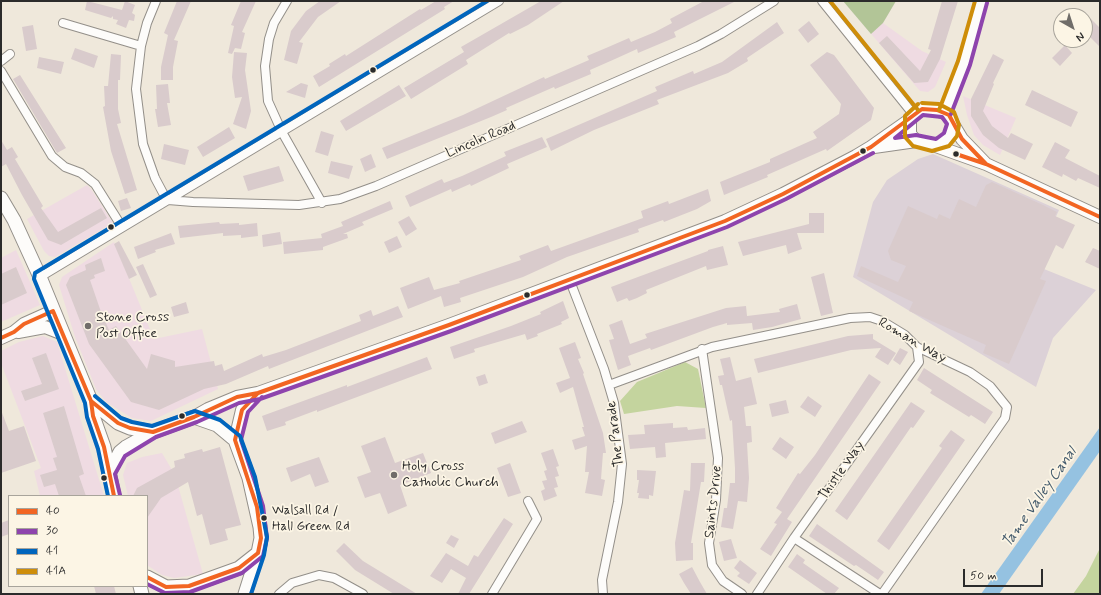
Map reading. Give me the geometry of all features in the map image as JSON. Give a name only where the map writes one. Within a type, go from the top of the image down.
[{"type":"main road","points":[[1,198],[14,220],[40,277],[91,401],[93,416],[104,447],[114,495]]},
{"type":"main road","points":[[91,401],[118,422],[130,428],[153,432]]},
{"type":"main road","points":[[109,473],[120,452],[153,432],[194,417],[217,425],[235,440],[257,507],[261,538],[258,553],[245,594]]},
{"type":"main road","points":[[148,578],[166,587],[189,586],[239,568],[258,553]]},
{"type":"street","points":[[156,1],[147,24],[141,46],[136,89],[140,127],[153,173],[168,200]]},
{"type":"street","points":[[287,1],[274,23],[269,39],[265,66],[268,101],[282,132],[322,203]]},
{"type":"street","points":[[40,277],[499,1]]},
{"type":"street","name":"Lincoln Road","points":[[168,200],[292,205],[322,203],[340,199],[376,186],[698,46],[721,34],[774,1]]},
{"type":"street","points":[[822,1],[911,117],[910,134],[916,140]]},
{"type":"street","points":[[945,112],[964,63],[982,1]]},
{"type":"street","points":[[63,23],[141,46]]},
{"type":"street","points":[[1,61],[10,54]]},
{"type":"street","points":[[1,71],[52,156],[65,167],[81,173],[95,184],[122,228]]},
{"type":"street","points":[[194,417],[208,409],[237,398],[258,394],[570,280],[726,221],[783,194],[871,147],[911,117],[927,109],[945,112],[949,115],[962,139],[986,164]]},
{"type":"street","points":[[932,145],[946,141],[951,134],[953,124]]},
{"type":"street","points":[[871,147],[916,140],[970,160],[986,164],[1100,217]]},
{"type":"street","name":"The Parade","points":[[570,280],[609,385],[614,403],[622,464],[618,502],[602,580],[603,594]]},
{"type":"street","points":[[1,338],[14,332],[24,324],[53,311]]},
{"type":"street","name":"Roman Way","points":[[609,385],[702,350],[850,318],[870,317],[882,321],[905,335],[917,347],[970,372],[990,386],[1007,407],[1005,418],[881,594]]},
{"type":"street","points":[[14,332],[45,327],[63,334]]},
{"type":"street","name":"Thistle Way","points":[[757,594],[794,538],[919,362],[917,347]]},
{"type":"street","name":"Saints Drive","points":[[702,350],[718,458],[716,500],[709,543],[712,565],[723,581],[742,594]]},
{"type":"street","points":[[235,440],[242,410],[245,405],[258,394]]},
{"type":"street","points":[[492,594],[537,519],[528,500]]},
{"type":"street","points":[[794,538],[881,594]]},
{"type":"street","points":[[279,594],[292,583],[319,575],[334,578],[363,594]]},
{"type":"shaded area","points":[[843,1],[896,1],[883,23],[922,51],[946,62],[935,87],[928,92],[920,91]]},
{"type":"shaded area","points":[[963,96],[1016,118],[1000,155],[983,145],[974,135],[967,115]]},
{"type":"shaded area","points":[[933,154],[1059,210],[1034,265],[1096,290],[1053,338],[1036,387],[853,277],[873,202],[887,180],[918,159]]},
{"type":"shaded area","points":[[87,185],[113,223],[55,257],[49,256],[44,251],[27,219]]},
{"type":"shaded area","points":[[114,242],[154,339],[202,329],[218,389],[151,421],[132,418],[106,402],[96,389],[75,337],[59,285],[62,277]]},
{"type":"shaded area","points":[[16,250],[40,305],[1,322],[1,258]]},
{"type":"shaded area","points":[[43,336],[57,342],[104,495],[40,495],[34,471],[41,468],[1,363],[1,351],[19,342]]},
{"type":"shaded area","points":[[162,453],[175,475],[203,574],[174,578],[162,575],[148,566],[148,495],[128,495],[123,475],[127,463],[142,457]]},
{"type":"green space","points":[[843,1],[896,1],[883,23],[871,34]]},
{"type":"green space","points":[[685,362],[698,369],[706,408],[677,406],[624,414],[620,401],[637,382]]},
{"type":"green space","points":[[1100,548],[1100,594],[1073,594],[1086,576]]},
{"type":"water","points":[[1100,427],[1100,451],[999,594],[981,594]]},
{"type":"building","points":[[87,1],[122,10],[125,1],[135,5],[132,13],[135,15],[134,21],[129,20],[126,28],[116,24],[118,20],[113,19],[113,16],[111,18],[85,10]]},
{"type":"building","points":[[177,1],[191,1],[174,40],[178,41],[173,67],[173,80],[161,80],[161,67],[168,35],[164,33]]},
{"type":"building","points":[[241,1],[256,1],[242,32],[245,33],[241,49],[235,48],[232,54],[228,53],[234,26],[231,25]]},
{"type":"building","points":[[320,1],[341,1],[318,17],[299,42],[303,43],[297,64],[284,60],[291,31],[306,11]]},
{"type":"building","points":[[436,1],[454,1],[444,7],[445,9],[319,87],[313,76],[330,66],[329,64],[345,54],[346,56],[420,9],[421,10]]},
{"type":"building","points":[[541,1],[564,1],[528,25],[510,34],[509,33],[466,60],[468,64],[411,99],[404,88],[464,52],[461,47]]},
{"type":"building","points":[[704,1],[736,1],[674,32],[676,37],[638,53],[637,49],[590,70],[591,74],[555,89],[554,87],[506,108],[507,110],[491,117],[387,159],[382,148],[463,115],[544,77],[545,79],[589,60],[587,56],[629,38],[631,42],[655,32],[672,23],[670,19]]},
{"type":"building","points":[[942,1],[958,1],[940,59],[928,82],[914,83],[879,43],[887,36],[920,71],[931,50],[928,49]]},
{"type":"building","points":[[809,21],[819,34],[808,43],[798,30]]},
{"type":"building","points":[[1093,21],[1100,28],[1100,47],[1093,40]]},
{"type":"building","points":[[777,22],[784,33],[747,58],[748,61],[728,73],[657,100],[659,104],[594,130],[551,151],[546,139],[657,91],[655,87],[693,71],[694,74],[722,62]]},
{"type":"building","points":[[33,25],[37,49],[26,51],[22,27]]},
{"type":"building","points":[[75,48],[98,56],[94,68],[71,59]]},
{"type":"building","points":[[1062,48],[1068,48],[1072,53],[1060,66],[1052,58]]},
{"type":"building","points":[[234,52],[247,53],[245,70],[251,111],[246,129],[233,124],[242,97],[235,98],[232,77]]},
{"type":"building","points":[[827,52],[834,55],[874,108],[871,120],[827,151],[826,149],[767,175],[768,177],[724,195],[720,182],[770,162],[770,159],[817,138],[813,132],[839,114],[841,104],[810,65]]},
{"type":"building","points":[[111,54],[121,55],[120,80],[118,80],[118,109],[121,123],[117,124],[137,190],[125,194],[111,151],[103,107],[105,106],[104,86],[108,86]]},
{"type":"building","points":[[993,54],[1004,60],[993,83],[994,84],[983,111],[992,126],[1008,138],[1011,133],[1033,144],[1025,160],[999,148],[983,135],[971,116],[971,99]]},
{"type":"building","points":[[39,57],[64,62],[61,74],[37,68]]},
{"type":"building","points":[[20,75],[66,148],[57,153],[13,79]]},
{"type":"building","points":[[301,83],[308,85],[305,98],[286,92]]},
{"type":"building","points":[[168,84],[170,103],[167,103],[171,125],[158,127],[155,109],[157,109],[156,85]]},
{"type":"building","points":[[399,85],[406,96],[346,131],[340,121]]},
{"type":"building","points":[[1032,90],[1078,112],[1071,127],[1025,105]]},
{"type":"building","points":[[229,127],[235,138],[203,157],[197,147]]},
{"type":"building","points":[[321,131],[334,135],[328,156],[315,152]]},
{"type":"building","points":[[542,137],[547,147],[507,164],[509,168],[471,186],[470,184],[452,192],[451,189],[410,207],[405,196],[442,179],[444,183],[462,176],[506,156],[504,152]]},
{"type":"building","points":[[1,140],[7,150],[12,147],[18,157],[15,159],[43,206],[41,208],[58,232],[101,208],[107,218],[61,245],[48,240],[6,164],[1,167]]},
{"type":"building","points":[[1055,142],[1070,150],[1065,158],[1100,176],[1100,188],[1078,178],[1076,181],[1063,174],[1062,177],[1042,167]]},
{"type":"building","points":[[164,144],[189,150],[185,165],[161,159]]},
{"type":"building","points":[[371,154],[376,167],[365,172],[360,159]]},
{"type":"building","points":[[331,161],[353,166],[349,179],[328,173]]},
{"type":"building","points":[[279,166],[284,181],[248,191],[243,176]]},
{"type":"building","points":[[992,182],[1057,212],[1055,216],[1075,225],[1063,249],[1056,245],[1040,279],[1046,281],[1009,364],[983,353],[986,345],[909,311],[913,302],[857,276],[861,266],[898,282],[906,266],[891,260],[888,251],[908,206],[937,219],[939,214],[950,219],[959,199],[976,207],[986,185]]},
{"type":"building","points":[[708,189],[711,201],[697,209],[664,222],[663,220],[638,229],[639,232],[567,257],[523,277],[460,298],[461,302],[444,307],[441,296],[408,309],[400,288],[429,277],[434,290],[460,283],[459,281],[521,260],[519,256],[548,245],[551,251],[643,218],[641,211],[668,201],[669,204]]},
{"type":"building","points":[[127,198],[131,208],[121,211],[118,201]]},
{"type":"building","points":[[390,201],[393,209],[362,222],[364,225],[343,234],[347,234],[348,238],[323,247],[323,250],[284,254],[283,242],[322,238],[321,234],[343,226],[341,222]]},
{"type":"building","points":[[809,213],[824,213],[824,233],[797,233],[802,249],[788,254],[786,245],[743,256],[738,242],[809,224]]},
{"type":"building","points":[[409,216],[417,229],[406,236],[398,222]]},
{"type":"building","points":[[219,222],[220,224],[239,223],[239,225],[257,223],[258,236],[241,238],[241,235],[223,236],[223,233],[180,238],[178,226]]},
{"type":"building","points":[[280,232],[282,244],[263,247],[262,235]]},
{"type":"building","points":[[171,233],[175,244],[155,250],[156,252],[138,259],[134,247]]},
{"type":"building","points":[[397,236],[402,247],[389,253],[384,242]]},
{"type":"building","points":[[119,241],[137,275],[129,279],[114,244]]},
{"type":"building","points":[[723,246],[728,265],[707,270],[706,266],[646,290],[647,293],[637,298],[629,301],[627,298],[617,302],[611,287],[708,250]]},
{"type":"building","points":[[1093,248],[1100,251],[1100,269],[1085,262]]},
{"type":"building","points":[[101,258],[105,271],[94,275],[95,278],[90,280],[101,312],[109,330],[116,326],[147,369],[151,354],[175,361],[175,367],[214,361],[215,366],[222,364],[224,371],[262,354],[263,357],[286,350],[361,321],[359,315],[371,310],[373,316],[398,306],[403,317],[269,369],[268,366],[226,384],[204,389],[159,410],[131,402],[89,344],[66,285],[70,277],[86,270],[85,265]]},
{"type":"building","points":[[143,264],[157,295],[150,298],[136,267]]},
{"type":"building","points":[[16,267],[27,293],[1,305],[1,274]]},
{"type":"building","points":[[824,273],[833,313],[821,316],[811,277]]},
{"type":"building","points":[[563,301],[569,318],[561,322],[562,324],[537,334],[538,336],[527,340],[525,334],[474,349],[475,352],[454,359],[450,347],[541,314],[540,312]]},
{"type":"building","points":[[186,302],[189,313],[174,317],[171,307]]},
{"type":"building","points":[[797,304],[801,319],[772,327],[753,330],[752,323],[727,325],[727,323],[651,350],[650,348],[628,356],[631,365],[618,370],[609,340],[614,339],[609,325],[622,320],[630,344],[647,338],[645,334],[726,308],[746,306],[747,316],[780,312],[779,309]]},
{"type":"building","points":[[873,334],[873,339],[896,353],[888,365],[875,357],[881,348],[851,350],[758,373],[754,359],[848,336]]},
{"type":"building","points":[[575,342],[581,358],[578,359],[584,373],[583,374],[603,433],[606,453],[603,453],[601,479],[605,480],[602,496],[585,493],[589,472],[585,472],[587,446],[575,450],[572,440],[585,436],[582,427],[584,427],[573,387],[560,393],[556,383],[570,378],[559,348]]},
{"type":"building","points":[[900,348],[908,352],[900,365],[893,360]]},
{"type":"building","points":[[46,353],[59,389],[25,401],[21,391],[42,384],[32,358]]},
{"type":"building","points":[[427,357],[432,369],[317,412],[317,410],[285,422],[286,425],[267,431],[262,416],[347,385],[347,387]]},
{"type":"building","points":[[730,357],[736,381],[751,377],[757,404],[744,407],[746,426],[751,426],[752,442],[747,443],[749,478],[747,502],[738,501],[733,529],[721,527],[724,508],[727,508],[730,483],[735,483],[735,468],[732,420],[730,421],[722,385],[720,385],[718,376],[724,375],[720,359]]},
{"type":"building","points":[[924,368],[993,412],[985,424],[971,415],[969,417],[930,393],[932,390],[917,380]]},
{"type":"building","points":[[485,374],[488,383],[479,386],[476,377]]},
{"type":"building","points":[[869,374],[881,382],[787,519],[792,522],[771,556],[760,549],[777,524],[774,523],[782,512],[776,508],[798,473],[800,474],[815,455]]},
{"type":"building","points":[[808,396],[822,406],[815,417],[800,407]]},
{"type":"building","points":[[786,400],[789,413],[772,417],[769,404]]},
{"type":"building","points":[[911,402],[925,411],[913,428],[911,427],[847,520],[835,511]]},
{"type":"building","points":[[64,406],[84,474],[79,476],[86,495],[59,495],[55,484],[44,487],[40,475],[57,470],[53,458],[57,457],[43,413]]},
{"type":"building","points":[[1,410],[9,431],[24,426],[36,461],[1,473]]},
{"type":"building","points":[[522,421],[527,432],[495,444],[491,433]]},
{"type":"building","points":[[673,423],[673,428],[687,427],[688,430],[705,428],[706,439],[665,443],[666,457],[656,458],[655,447],[630,449],[628,435],[645,434],[644,425]]},
{"type":"building","points":[[951,430],[965,440],[889,550],[877,541],[942,448],[939,446]]},
{"type":"building","name":"Holy Cross Catholic Church","points":[[385,437],[395,463],[423,453],[431,473],[400,485],[407,506],[388,514],[380,493],[365,498],[357,477],[371,472],[361,446]]},
{"type":"building","points":[[780,437],[794,447],[786,459],[772,449]]},
{"type":"building","points":[[220,447],[241,525],[225,529],[228,540],[210,545],[202,514],[197,516],[188,482],[161,498],[148,517],[148,495],[134,495],[137,488],[175,467],[174,461],[185,458],[184,454],[202,449],[203,452]]},
{"type":"building","points":[[553,449],[559,466],[556,467],[559,476],[555,477],[558,487],[554,488],[557,496],[544,501],[541,491],[545,489],[542,481],[547,480],[544,471],[547,470],[541,453]]},
{"type":"building","points":[[319,457],[329,482],[315,487],[310,474],[291,482],[286,468]]},
{"type":"building","points":[[510,463],[521,493],[508,497],[497,468]]},
{"type":"building","points":[[691,463],[705,463],[704,482],[701,482],[691,543],[693,543],[693,560],[676,561],[675,543],[684,490],[690,491]]},
{"type":"building","points":[[637,470],[656,471],[653,496],[649,495],[649,499],[638,498],[639,493],[637,493],[639,480],[637,480]]},
{"type":"building","points":[[504,518],[513,524],[469,594],[458,594],[466,578],[451,569],[442,583],[430,576],[446,553],[468,566],[474,555],[478,557]]},
{"type":"building","points":[[8,520],[8,534],[1,537],[1,523]]},
{"type":"building","points":[[817,524],[884,572],[878,580],[809,536]]},
{"type":"building","points":[[451,535],[459,539],[454,548],[446,543]]},
{"type":"building","points":[[731,539],[737,558],[724,561],[719,542]]},
{"type":"building","points":[[344,543],[363,561],[417,594],[394,594],[355,570],[336,551]]},
{"type":"building","points":[[797,554],[805,560],[803,563],[839,588],[834,594],[827,594],[788,567]]},
{"type":"building","points":[[740,560],[757,573],[749,584],[737,576],[740,573],[734,568]]},
{"type":"building","points":[[692,567],[707,594],[691,594],[679,574]]},
{"type":"building","points":[[94,587],[114,587],[116,594],[96,594]]},
{"type":"transit line","name":"41","points":[[108,495],[98,449],[87,417],[85,403],[34,279],[35,273],[487,1]]},
{"type":"transit line","name":"41A","points":[[830,1],[918,110]]},
{"type":"transit line","name":"41A","points":[[939,110],[958,61],[975,1]]},
{"type":"transit line","name":"30","points":[[951,114],[970,65],[987,3]]},
{"type":"transit line","name":"41A","points":[[918,104],[905,116],[905,137],[913,146],[932,151],[949,146],[957,136],[959,125],[954,112],[939,104],[922,103]]},
{"type":"transit line","name":"40","points":[[91,401],[118,423],[130,428],[153,432],[194,417],[237,397],[258,393],[449,325],[725,221],[783,194],[871,147],[922,109],[937,110],[949,115],[962,139],[986,164]]},
{"type":"transit line","name":"30","points":[[923,115],[942,117],[947,124],[944,133],[936,139],[916,135],[895,138],[923,115]]},
{"type":"transit line","name":"30","points":[[120,495],[115,474],[125,456],[156,437],[197,422],[239,403],[260,399],[451,331],[727,227],[786,199],[873,153]]},
{"type":"transit line","name":"40","points":[[956,154],[986,164],[1100,217]]},
{"type":"transit line","name":"40","points":[[1,338],[14,332],[24,324],[53,311],[91,401],[93,416],[104,447],[114,495]]},
{"type":"transit line","name":"40","points":[[148,578],[166,587],[189,586],[239,568],[258,553],[261,538],[257,507],[235,440],[242,410],[258,393]]},
{"type":"transit line","name":"41","points":[[95,396],[121,418],[132,422],[152,426],[195,411],[220,420],[240,436],[255,477],[267,537],[264,555],[251,594]]},
{"type":"transit line","name":"30","points":[[148,584],[165,593],[190,592],[242,573],[263,556],[267,538],[263,506],[241,440],[248,412],[262,397]]},
{"type":"place","name":"Stone Cross Post Office","points":[[88,326]]},
{"type":"place","name":"Holy Cross Catholic Church","points":[[394,475]]},
{"type":"place","name":"Walsall Rd / Hall Green Rd","points":[[264,518]]},
{"type":"water label","name":"Tame Valley Canal","points":[[1040,498]]}]
